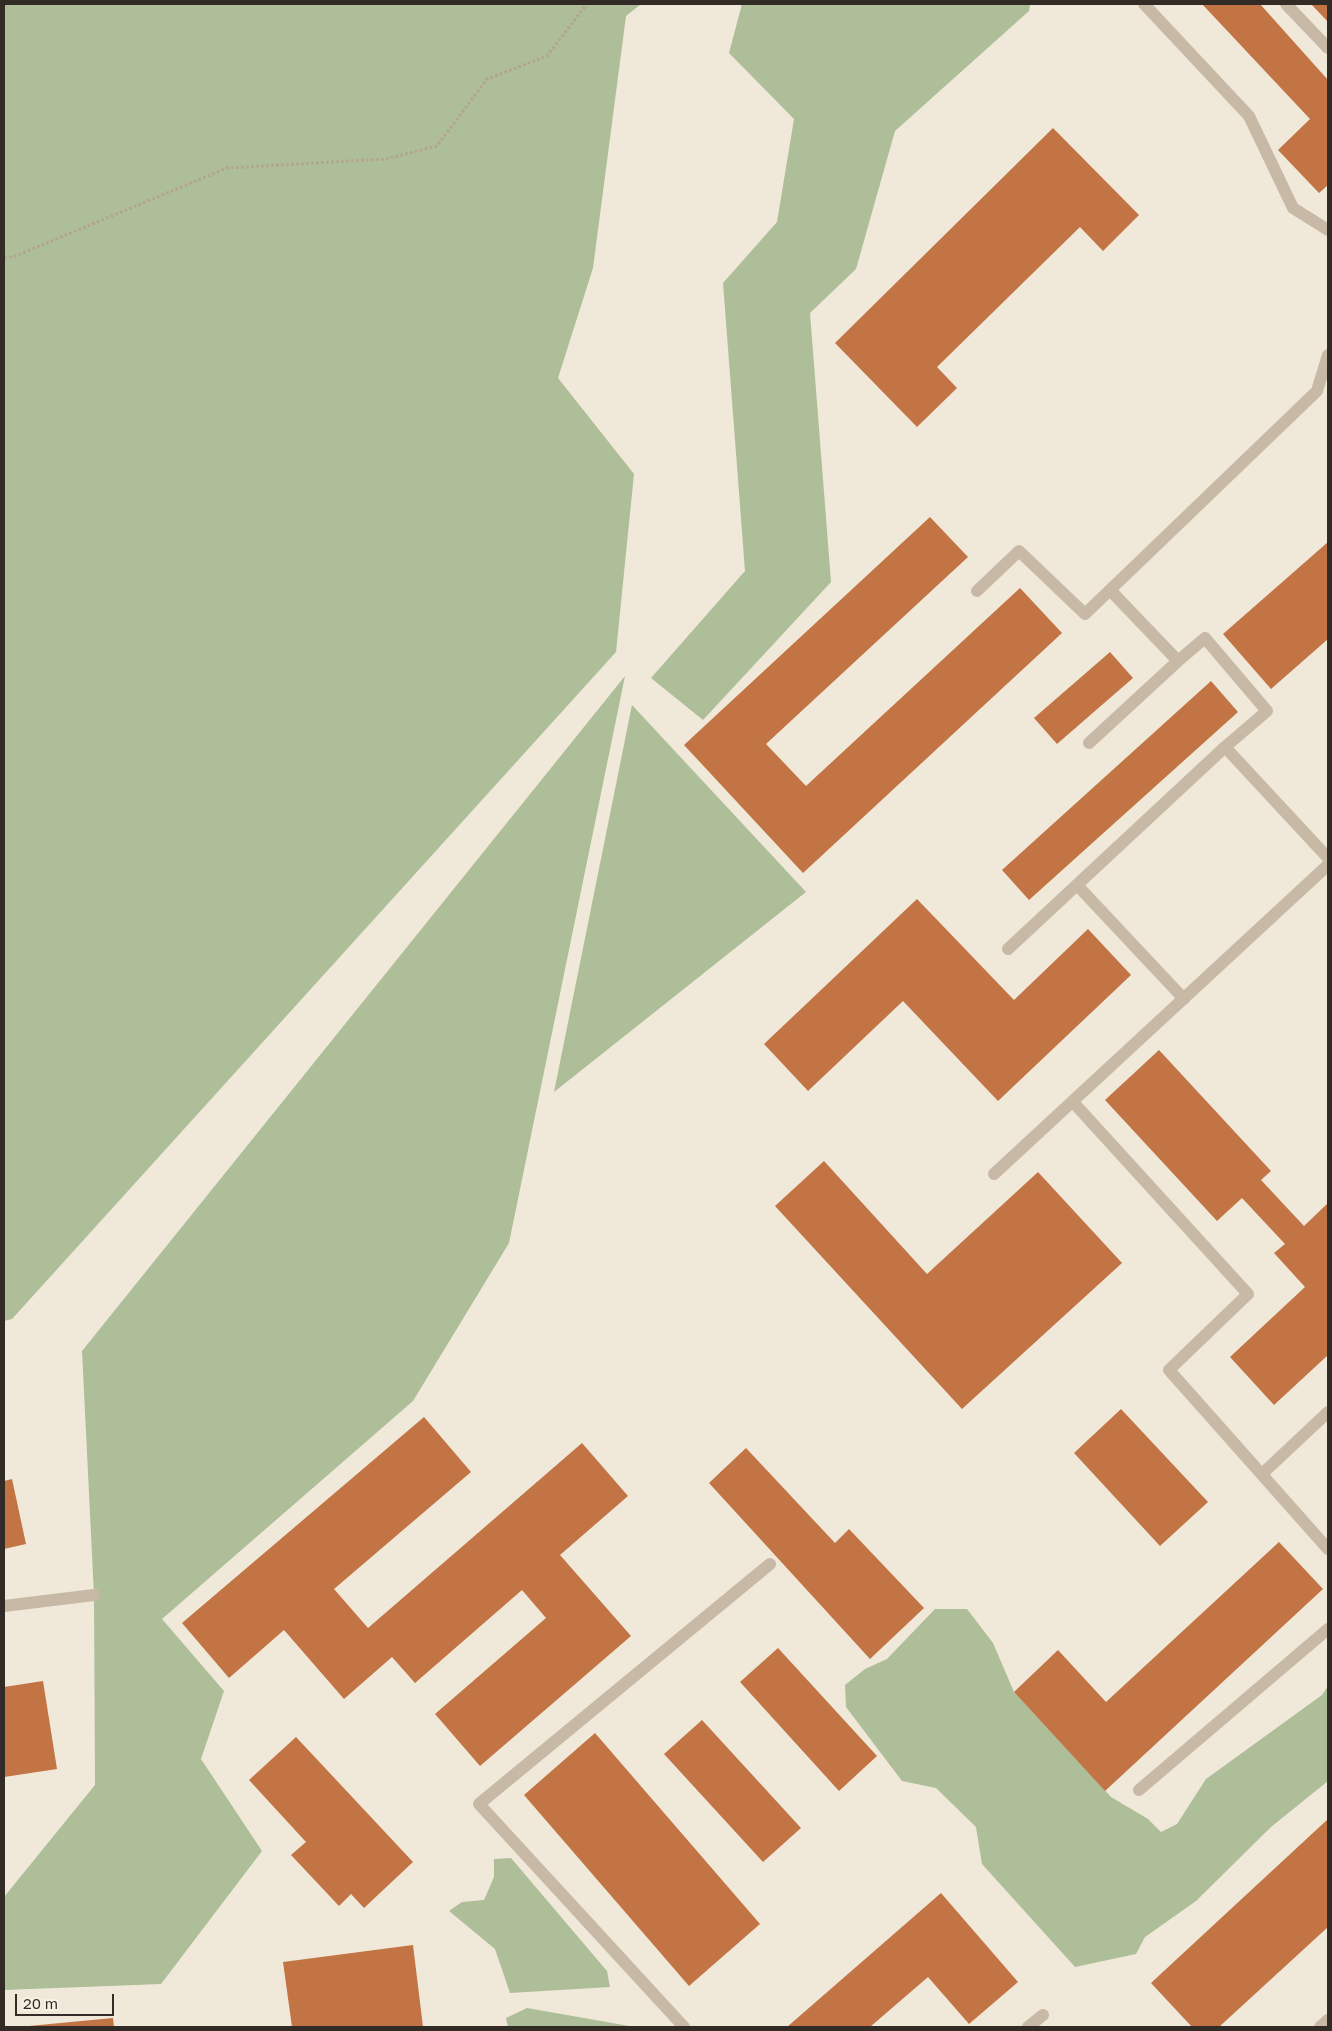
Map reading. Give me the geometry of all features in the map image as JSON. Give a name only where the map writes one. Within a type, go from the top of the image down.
[{"type":"street","points":[[1144,4],[1249,116],[1293,208],[1328,230]]},
{"type":"street","points":[[1286,4],[1328,48]]},
{"type":"street","points":[[977,592],[1019,551],[1085,614],[1318,391],[1328,355]]},
{"type":"street","points":[[1110,590],[1178,661]]},
{"type":"street","points":[[1008,949],[1225,747],[1267,712],[1205,638],[1090,743]]},
{"type":"street","points":[[1225,747],[1328,858]]},
{"type":"street","points":[[994,1174],[1328,865]]},
{"type":"street","points":[[1076,885],[1184,999]]},
{"type":"street","points":[[1073,1102],[1248,1294],[1169,1370],[1328,1549]]},
{"type":"street","points":[[1262,1474],[1328,1412]]},
{"type":"street","points":[[684,2027],[479,1804],[770,1564]]},
{"type":"street","points":[[4,1606],[94,1595]]},
{"type":"street","points":[[1138,1790],[1328,1629]]},
{"type":"street","points":[[1028,2027],[1043,2015]]},
{"type":"street","points":[[1320,2027],[1328,2020]]},
{"type":"path","points":[[4,257],[12,257],[227,168],[386,159],[437,146],[487,79],[547,56],[587,4]]},
{"type":"green space","points":[[4,4],[641,4],[626,16],[593,268],[558,378],[634,474],[616,652],[12,1319],[4,1321]]},
{"type":"green space","points":[[742,4],[1030,4],[1029,11],[895,131],[856,269],[810,313],[831,582],[703,720],[651,678],[745,571],[723,283],[777,222],[794,119],[729,53]]},
{"type":"green space","points":[[625,676],[509,1243],[413,1401],[162,1619],[224,1691],[201,1759],[262,1851],[161,1984],[4,1990],[4,1897],[95,1785],[94,1595],[82,1351]]},
{"type":"green space","points":[[632,705],[806,892],[554,1092]]},
{"type":"green space","points":[[935,1609],[967,1609],[993,1643],[1014,1692],[1111,1797],[1148,1819],[1161,1832],[1177,1824],[1206,1779],[1322,1695],[1328,1686],[1328,1781],[1271,1827],[1196,1901],[1145,1937],[1136,1954],[1075,1967],[982,1864],[976,1827],[936,1788],[902,1781],[846,1707],[845,1685],[865,1669],[887,1659]]},
{"type":"green space","points":[[511,1858],[607,1971],[610,1987],[510,1993],[495,1949],[449,1911],[462,1902],[484,1900],[494,1877],[494,1859]]},
{"type":"green space","points":[[527,2008],[635,2027],[508,2027],[506,2018]]},
{"type":"building","points":[[1202,4],[1260,4],[1328,80],[1328,185],[1319,193],[1278,150],[1310,119]]},
{"type":"building","points":[[1311,4],[1328,4],[1328,22]]},
{"type":"building","points":[[1053,128],[1139,215],[1103,251],[1080,227],[937,367],[957,388],[917,427],[835,343]]},
{"type":"building","points":[[930,517],[968,557],[766,744],[806,786],[1020,588],[1062,633],[803,873],[684,745]]},
{"type":"building","points":[[1328,542],[1328,639],[1271,689],[1223,634]]},
{"type":"building","points":[[1110,652],[1133,678],[1057,744],[1034,718]]},
{"type":"building","points":[[1211,681],[1238,712],[1029,900],[1002,870]]},
{"type":"building","points":[[917,899],[1014,1000],[1088,929],[1131,975],[998,1101],[903,1001],[808,1091],[764,1044]]},
{"type":"building","points":[[1159,1050],[1271,1171],[1261,1180],[1304,1226],[1328,1203],[1328,1355],[1274,1405],[1230,1357],[1305,1287],[1274,1253],[1285,1244],[1242,1198],[1217,1221],[1105,1100]]},
{"type":"building","points":[[824,1161],[927,1274],[1038,1172],[1122,1263],[962,1409],[775,1206]]},
{"type":"building","points":[[1121,1409],[1208,1502],[1160,1546],[1074,1453]]},
{"type":"building","points":[[424,1417],[471,1472],[334,1589],[368,1628],[582,1443],[628,1496],[560,1555],[631,1636],[480,1766],[435,1714],[546,1618],[522,1590],[415,1683],[392,1657],[344,1699],[284,1630],[229,1678],[182,1623]]},
{"type":"building","points":[[746,1448],[835,1543],[849,1529],[924,1608],[870,1659],[709,1483]]},
{"type":"building","points":[[12,1479],[26,1544],[4,1549],[4,1481]]},
{"type":"building","points":[[1279,1542],[1323,1589],[1105,1791],[1014,1692],[1058,1650],[1106,1702]]},
{"type":"building","points":[[778,1648],[877,1756],[839,1791],[740,1682]]},
{"type":"building","points":[[43,1681],[57,1769],[4,1777],[4,1687]]},
{"type":"building","points":[[702,1720],[801,1828],[763,1862],[664,1754]]},
{"type":"building","points":[[595,1733],[760,1924],[689,1986],[524,1795]]},
{"type":"building","points":[[296,1737],[413,1862],[364,1908],[351,1894],[339,1906],[291,1855],[306,1842],[249,1780]]},
{"type":"building","points":[[1328,1819],[1328,1927],[1219,2027],[1192,2027],[1151,1983]]},
{"type":"building","points":[[941,1893],[1018,1982],[969,2024],[928,1977],[870,2027],[787,2027]]},
{"type":"building","points":[[413,1945],[423,2027],[292,2027],[283,1962]]},
{"type":"building","points":[[113,2018],[114,2027],[29,2027],[29,2026]]}]
